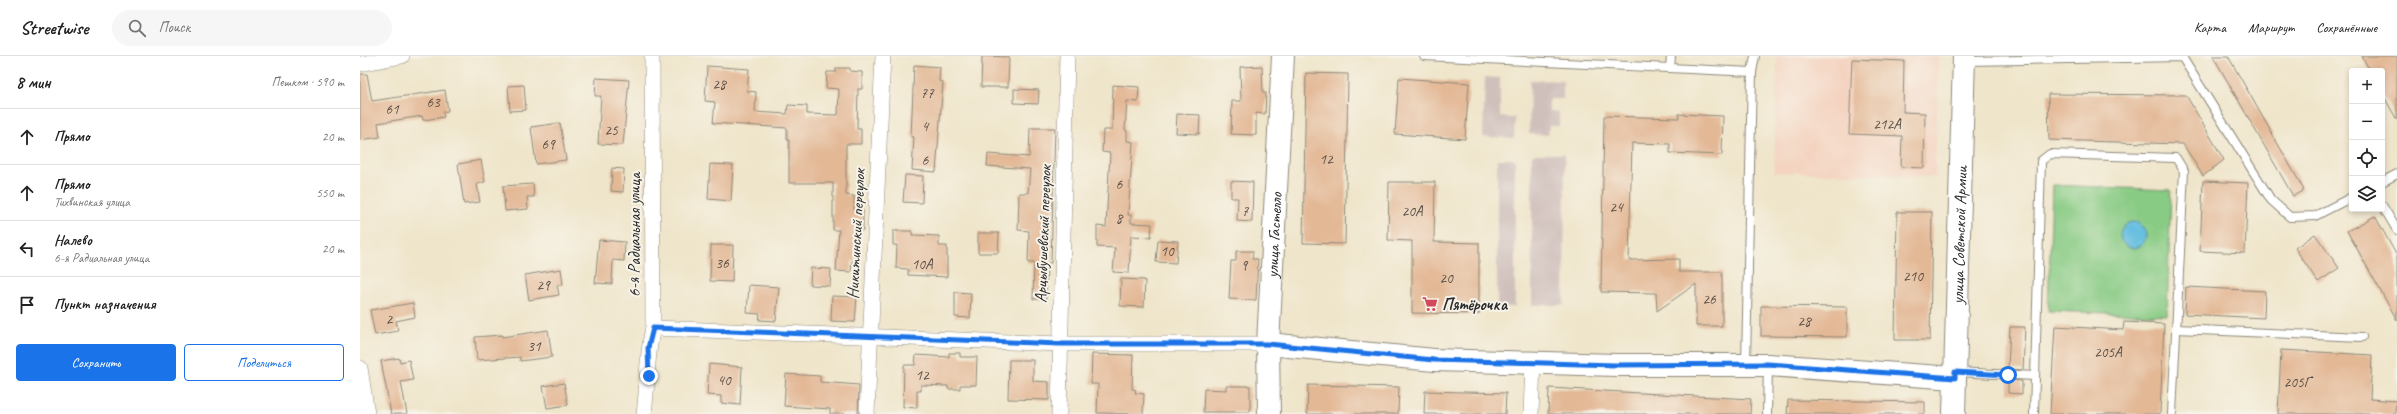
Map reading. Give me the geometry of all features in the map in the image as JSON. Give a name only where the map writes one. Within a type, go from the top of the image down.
[{"type":"street","points":[[360,64],[402,56]]},
{"type":"street","name":"6-я Радиальная улица","points":[[644,414],[649,376],[648,348],[653,328],[652,56]]},
{"type":"street","name":"Никитинский переулок","points":[[867,414],[883,56]]},
{"type":"street","name":"Арцыбушевский переулок","points":[[1059,414],[1059,344],[1067,56]]},
{"type":"street","name":"улица Гастелло","points":[[1269,414],[1268,344],[1283,56]]},
{"type":"street","name":"улица Советской Армии","points":[[1954,414],[1964,58]]},
{"type":"street","points":[[653,328],[1059,344],[1268,344],[1434,360],[1533,363],[1768,364],[1955,375]]},
{"type":"street","points":[[1531,414],[1533,363]]},
{"type":"street","points":[[360,368],[367,414]]},
{"type":"lane","points":[[1424,56],[1752,72]]},
{"type":"lane","points":[[1670,56],[1670,68]]},
{"type":"lane","points":[[1746,364],[1752,72],[1755,56]]},
{"type":"lane","points":[[1964,58],[2182,57],[2271,200],[2290,217],[2315,216],[2349,199]]},
{"type":"lane","points":[[2034,414],[2041,161],[2050,154],[2176,158],[2184,172],[2172,414]]},
{"type":"lane","points":[[2385,180],[2397,174]]},
{"type":"lane","points":[[2385,210],[2397,230]]},
{"type":"lane","points":[[2176,329],[2362,337]]},
{"type":"lane","points":[[1767,414],[1768,364]]},
{"type":"lane","points":[[1955,375],[2035,376]]},
{"type":"shaded area","points":[[1777,56],[1939,56],[1935,177],[1774,172]]},
{"type":"shaded area","points":[[1485,77],[1500,78],[1500,117],[1515,118],[1514,138],[1483,137]]},
{"type":"shaded area","points":[[1530,80],[1563,81],[1563,99],[1549,99],[1549,111],[1559,112],[1559,126],[1549,126],[1548,135],[1529,134]]},
{"type":"shaded area","points":[[1532,154],[1565,154],[1564,305],[1532,305]]},
{"type":"shaded area","points":[[1497,159],[1515,159],[1515,307],[1497,307]]},
{"type":"green space","points":[[2052,185],[2171,190],[2167,315],[2048,311]]},
{"type":"water","points":[[2133,222],[2142,226],[2146,235],[2142,244],[2133,248],[2124,244],[2120,235],[2124,226]]},
{"type":"building","points":[[982,56],[1009,57],[1008,87],[981,87]]},
{"type":"building","points":[[2213,56],[2228,56],[2304,190],[2293,196]]},
{"type":"building","points":[[2362,56],[2397,56],[2397,120],[2385,98],[2385,68],[2368,68]]},
{"type":"building","points":[[1852,59],[1904,61],[1903,112],[1925,113],[1924,168],[1901,167],[1902,136],[1849,134]]},
{"type":"building","points":[[914,65],[940,67],[939,81],[943,82],[936,172],[912,170],[914,137],[911,137]]},
{"type":"building","points":[[707,66],[749,69],[747,91],[756,92],[755,112],[787,114],[788,105],[807,106],[807,114],[838,115],[839,89],[826,88],[827,72],[836,72],[836,68],[850,68],[850,71],[862,72],[862,89],[858,89],[857,129],[861,129],[861,144],[846,144],[846,195],[854,196],[854,210],[863,210],[863,230],[857,230],[855,261],[852,261],[851,272],[836,271],[839,230],[833,230],[833,183],[789,183],[789,140],[787,140],[787,128],[713,123],[715,102],[705,101]]},
{"type":"building","points":[[1262,66],[1263,93],[1266,93],[1265,114],[1256,113],[1256,135],[1231,134],[1232,101],[1241,101],[1240,67]]},
{"type":"building","points":[[1306,73],[1348,74],[1345,244],[1303,243]]},
{"type":"building","points":[[360,74],[367,74],[372,101],[445,90],[448,111],[443,112],[444,117],[423,120],[422,116],[378,123],[380,137],[360,140]]},
{"type":"building","points":[[596,78],[629,80],[623,145],[598,144],[601,96],[595,96]]},
{"type":"building","points":[[1399,78],[1469,83],[1465,139],[1395,134]]},
{"type":"building","points":[[524,85],[526,110],[510,111],[508,86]]},
{"type":"building","points":[[1113,85],[1139,87],[1138,102],[1127,101],[1125,130],[1127,131],[1127,141],[1133,142],[1128,215],[1131,215],[1131,223],[1152,224],[1151,237],[1131,236],[1129,273],[1113,272],[1115,248],[1097,247],[1097,226],[1106,227],[1110,153],[1102,152],[1103,130],[1112,130]]},
{"type":"building","points":[[1014,89],[1039,90],[1038,104],[1014,103]]},
{"type":"building","points":[[2048,94],[2186,95],[2224,160],[2203,176],[2183,144],[2049,140]]},
{"type":"building","points":[[1177,114],[1200,115],[1199,134],[1176,133]]},
{"type":"building","points":[[1678,114],[1723,116],[1722,155],[1670,153],[1670,144],[1632,143],[1629,260],[1679,259],[1679,272],[1722,272],[1722,326],[1696,326],[1696,284],[1657,311],[1656,293],[1601,292],[1604,116],[1679,118]]},
{"type":"building","points":[[560,123],[566,160],[536,164],[531,127]]},
{"type":"building","points":[[1030,128],[1055,128],[1051,263],[1047,263],[1046,299],[1033,299],[1034,263],[1028,263],[1029,231],[1018,230],[1019,193],[1028,193],[1030,169],[987,166],[988,154],[1029,157]]},
{"type":"building","points":[[481,160],[485,182],[477,184],[480,202],[464,204],[458,164]]},
{"type":"building","points":[[710,164],[733,165],[731,201],[708,199]]},
{"type":"building","points":[[612,168],[624,169],[623,192],[611,191]]},
{"type":"building","points":[[905,175],[923,176],[922,203],[903,202]]},
{"type":"building","points":[[1231,181],[1253,182],[1252,222],[1237,221],[1238,198],[1231,198]]},
{"type":"building","points":[[2203,181],[2248,183],[2245,253],[2200,251]]},
{"type":"building","points":[[1389,182],[1435,182],[1434,242],[1479,243],[1479,314],[1412,313],[1412,241],[1388,240]]},
{"type":"building","points":[[533,184],[534,197],[527,197],[528,209],[505,211],[503,186]]},
{"type":"building","points":[[1897,212],[1932,212],[1930,340],[1895,340]]},
{"type":"building","points":[[2375,216],[2397,256],[2397,320],[2347,231]]},
{"type":"building","points":[[893,231],[912,231],[912,235],[939,236],[939,246],[947,246],[947,277],[908,275],[908,269],[896,268],[897,245],[893,245]]},
{"type":"building","points":[[978,233],[999,233],[998,253],[978,253]]},
{"type":"building","points":[[2315,234],[2339,268],[2318,282],[2295,248]]},
{"type":"building","points":[[599,240],[625,242],[624,261],[613,260],[612,284],[595,283]]},
{"type":"building","points":[[1158,240],[1178,241],[1176,263],[1156,262]]},
{"type":"building","points":[[711,245],[733,245],[732,282],[710,281]]},
{"type":"building","points":[[1236,251],[1253,251],[1252,259],[1258,259],[1256,300],[1229,299],[1231,261],[1236,261]]},
{"type":"building","points":[[811,268],[831,269],[830,286],[810,285]]},
{"type":"building","points":[[561,269],[563,285],[557,285],[559,295],[529,300],[525,275]]},
{"type":"building","points":[[1121,279],[1145,280],[1144,307],[1120,306]]},
{"type":"building","points":[[749,285],[779,287],[776,321],[759,320],[760,314],[747,313]]},
{"type":"building","points":[[2186,287],[2265,291],[2264,318],[2185,314]]},
{"type":"building","points":[[955,292],[971,293],[970,318],[955,317]]},
{"type":"building","points":[[832,296],[857,297],[855,322],[831,321]]},
{"type":"building","points":[[413,303],[415,317],[396,321],[398,331],[375,335],[370,310]]},
{"type":"building","points":[[1761,306],[1847,307],[1847,337],[1761,336]]},
{"type":"building","points":[[2124,322],[2164,324],[2160,414],[2050,414],[2055,326],[2123,330]]},
{"type":"building","points":[[2010,327],[2025,327],[2023,370],[2008,369]]},
{"type":"building","points":[[548,330],[552,357],[520,361],[520,357],[477,360],[475,337],[502,335],[502,337]]},
{"type":"building","points":[[2281,350],[2372,355],[2370,399],[2396,401],[2395,414],[2278,414]]},
{"type":"building","points":[[949,353],[960,353],[960,357],[977,357],[976,385],[960,385],[960,389],[948,389],[948,386],[921,385],[921,391],[917,391],[917,408],[903,407],[904,365],[915,365],[916,355],[949,357]]},
{"type":"building","points":[[1092,354],[1133,355],[1132,389],[1136,390],[1135,393],[1144,394],[1143,414],[1097,413],[1098,384],[1091,384]]},
{"type":"building","points":[[399,358],[400,362],[409,360],[413,380],[401,382],[407,414],[391,414],[381,361]]},
{"type":"building","points":[[1009,360],[1033,360],[1033,381],[1049,382],[1049,400],[1008,399]]},
{"type":"building","points":[[709,364],[742,367],[740,405],[721,403],[721,396],[707,395]]},
{"type":"building","points":[[786,374],[820,376],[820,382],[859,385],[858,414],[830,414],[830,409],[784,406]]},
{"type":"building","points":[[2008,380],[2022,381],[2022,394],[2008,393]]},
{"type":"building","points":[[564,383],[568,405],[547,408],[543,386]]},
{"type":"building","points":[[1308,385],[1399,387],[1398,414],[1307,414]]},
{"type":"building","points":[[1226,386],[1250,386],[1250,412],[1203,412],[1204,389],[1226,390]]},
{"type":"building","points":[[1549,388],[1751,399],[1750,414],[1548,414]]},
{"type":"building","points":[[1425,391],[1506,393],[1505,414],[1424,414]]},
{"type":"building","points":[[1788,400],[1925,402],[1925,414],[1787,414]]},
{"type":"place","name":"Пятёрочка","points":[[1430,304]]},
{"type":"route","points":[[649,376],[648,348],[653,328],[1059,344],[1268,344],[1434,360],[1616,365],[1768,364],[1932,377],[1955,378],[1955,372],[2008,375]]}]
